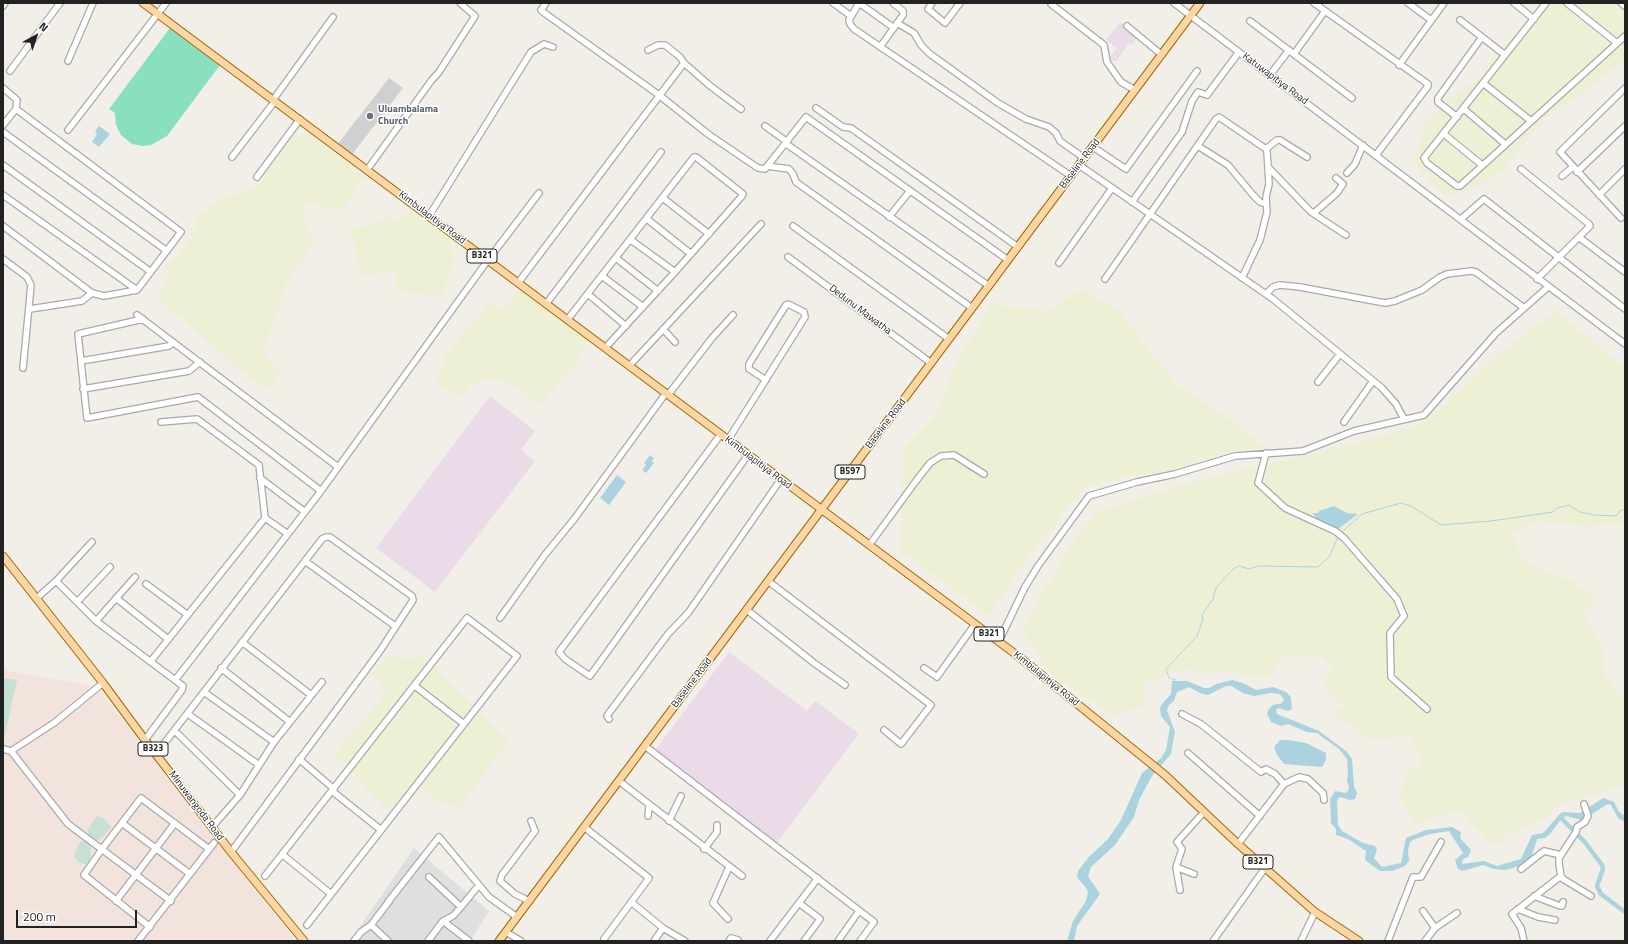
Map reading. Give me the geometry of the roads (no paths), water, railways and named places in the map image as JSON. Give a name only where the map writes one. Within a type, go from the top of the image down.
[{"type":"main road","name":"Kimbulapitiya Road","points":[[143,3],[999,641],[1165,775],[1238,844],[1315,912],[1358,941]]},
{"type":"main road","name":"Baseline Road","points":[[499,941],[1200,3]]},
{"type":"main road","name":"Minuwangoda Road","points":[[3,556],[103,683],[231,852],[304,941]]},
{"type":"street","points":[[10,71],[60,3]]},
{"type":"street","points":[[68,61],[93,3]]},
{"type":"street","points":[[68,130],[166,3]]},
{"type":"street","points":[[367,170],[439,72],[475,16],[460,3]]},
{"type":"street","points":[[546,3],[542,10],[543,12],[659,95],[708,134],[758,168],[765,169],[806,117],[909,192],[1008,260]]},
{"type":"street","points":[[833,3],[851,16]]},
{"type":"street","points":[[1071,176],[880,47],[850,24],[851,16],[859,3],[896,25],[914,33],[921,45],[930,54],[998,103],[1026,119],[1049,127],[1056,133],[1060,141],[1084,158]]},
{"type":"street","points":[[880,47],[903,15],[903,11],[893,3]]},
{"type":"street","points":[[932,3],[928,9],[945,23],[960,3]]},
{"type":"street","name":"Katuwapitiya Road","points":[[1174,3],[1363,145],[1537,279],[1624,343]]},
{"type":"street","points":[[1314,3],[1399,65],[1428,84],[1376,155]]},
{"type":"street","points":[[1408,3],[1431,20]]},
{"type":"street","points":[[1399,65],[1444,3]]},
{"type":"street","points":[[1514,3],[1534,19]]},
{"type":"street","points":[[1546,3],[1458,117],[1424,158],[1428,163],[1458,186],[1625,36]]},
{"type":"street","points":[[1567,3],[1617,43]]},
{"type":"street","points":[[1621,3],[1625,6]]},
{"type":"street","points":[[1051,4],[1094,35],[1104,45],[1107,62],[1121,82],[1135,90]]},
{"type":"street","points":[[1294,54],[1325,11]]},
{"type":"street","points":[[232,157],[333,17]]},
{"type":"street","points":[[1460,20],[1505,55]]},
{"type":"street","points":[[1250,21],[1352,98]]},
{"type":"street","points":[[1127,26],[1162,55]]},
{"type":"street","points":[[1458,117],[1438,102],[1438,98],[1482,37]]},
{"type":"street","points":[[429,216],[531,52],[544,44],[553,47]]},
{"type":"street","points":[[648,50],[658,45],[665,45],[680,57],[684,64],[741,109]]},
{"type":"street","points":[[1270,75],[1289,50]]},
{"type":"street","points":[[1132,202],[1182,132],[1192,101],[1198,92],[1207,95],[1239,52]]},
{"type":"street","points":[[518,282],[684,64]]},
{"type":"street","points":[[1093,147],[1126,170],[1197,71]]},
{"type":"street","points":[[1483,83],[1531,122]]},
{"type":"street","points":[[3,88],[18,100],[16,109],[3,125]]},
{"type":"street","points":[[1621,218],[1560,152],[1625,88]]},
{"type":"street","points":[[816,108],[843,127],[851,128],[1018,248]]},
{"type":"street","points":[[3,226],[92,293],[104,296],[137,290],[181,232],[16,109]]},
{"type":"street","points":[[1464,109],[1505,144]]},
{"type":"street","points":[[1105,279],[1151,215],[1216,119],[1219,117],[1266,149],[1269,184],[1266,198],[1267,212],[1260,240],[1242,278]]},
{"type":"street","points":[[257,177],[300,119]]},
{"type":"street","points":[[764,126],[889,217],[988,286]]},
{"type":"street","points":[[1577,172],[1625,126]]},
{"type":"street","points":[[3,132],[167,251]]},
{"type":"street","points":[[1444,134],[1482,165]]},
{"type":"street","points":[[1266,149],[1273,143],[1280,140],[1307,157]]},
{"type":"street","points":[[1347,173],[1355,164],[1363,145]]},
{"type":"street","points":[[1198,146],[1228,165],[1253,196],[1260,202],[1266,204]]},
{"type":"street","points":[[546,304],[661,152]]},
{"type":"street","points":[[568,319],[694,157],[696,157],[743,194],[658,291],[606,347]]},
{"type":"street","points":[[3,165],[151,272]]},
{"type":"street","points":[[1079,165],[1266,294],[1373,381],[1396,404],[1404,420]]},
{"type":"street","points":[[767,166],[789,169],[796,182],[972,308]]},
{"type":"street","points":[[1268,167],[1311,212],[1346,235]]},
{"type":"street","points":[[1562,176],[1573,167]]},
{"type":"street","points":[[1521,169],[1590,226],[1580,238],[1537,279]]},
{"type":"street","points":[[1599,195],[1625,169]]},
{"type":"street","points":[[1311,212],[1315,212],[1337,193],[1343,184],[1336,178]]},
{"type":"street","points":[[1059,263],[1112,188]]},
{"type":"street","points":[[889,217],[909,192]]},
{"type":"street","points":[[176,679],[321,491],[488,260],[539,193]]},
{"type":"street","points":[[3,195],[137,290]]},
{"type":"street","points":[[663,198],[709,234]]},
{"type":"street","points":[[1461,220],[1484,199],[1625,309]]},
{"type":"street","points":[[647,219],[691,254]]},
{"type":"street","points":[[630,366],[761,224]]},
{"type":"street","points":[[794,226],[949,339]]},
{"type":"street","points":[[1580,238],[1625,272]]},
{"type":"street","points":[[630,240],[675,272]]},
{"type":"street","name":"Dedunu Mawatha","points":[[788,257],[931,363]]},
{"type":"street","points":[[616,258],[658,291]]},
{"type":"street","points":[[3,259],[30,280],[30,310],[23,368]]},
{"type":"street","points":[[1266,294],[1273,286],[1280,285],[1300,287],[1377,303],[1385,303],[1395,301],[1422,290],[1440,277],[1447,274],[1471,271],[1476,272],[1524,308]]},
{"type":"street","points":[[602,276],[642,307]]},
{"type":"street","points":[[999,641],[1025,587],[1038,566],[1089,496],[1137,482],[1175,474],[1235,456],[1303,451],[1354,431],[1424,414],[1496,334],[1548,287]]},
{"type":"street","points":[[30,310],[82,301],[92,293]]},
{"type":"street","points":[[588,294],[626,326]]},
{"type":"street","points":[[728,440],[766,380],[805,317],[804,312],[788,304],[749,364],[749,369],[766,380]]},
{"type":"street","points":[[137,315],[338,467]]},
{"type":"street","points":[[500,618],[544,556],[575,518],[667,394],[712,338],[733,315]]},
{"type":"street","points":[[143,319],[78,334],[87,418],[198,397],[321,491]]},
{"type":"street","points":[[663,329],[675,342]]},
{"type":"street","points":[[81,361],[169,346],[172,342]]},
{"type":"street","points":[[1318,382],[1340,354]]},
{"type":"street","points":[[83,389],[189,371],[200,362]]},
{"type":"street","points":[[1344,422],[1373,381]]},
{"type":"street","points":[[151,661],[265,518],[259,465],[196,419],[162,422]]},
{"type":"street","points":[[721,434],[559,652],[565,659],[590,676],[748,455]]},
{"type":"street","points":[[1266,454],[1258,483],[1285,508],[1335,531],[1344,538],[1397,599],[1404,616],[1390,633],[1391,677],[1427,709]]},
{"type":"street","points":[[870,544],[930,463],[941,456],[954,455],[984,474]]},
{"type":"street","points":[[260,478],[305,512]]},
{"type":"street","points":[[609,719],[607,716],[609,713],[668,634],[688,613],[781,479]]},
{"type":"street","points":[[265,518],[288,534]]},
{"type":"street","points":[[156,754],[322,539],[330,537],[412,596],[412,600],[380,651],[231,852]]},
{"type":"street","points":[[37,598],[56,581],[92,542]]},
{"type":"street","points":[[305,561],[395,626]]},
{"type":"street","points":[[78,601],[110,567]]},
{"type":"street","points":[[96,621],[136,577]]},
{"type":"street","points":[[56,581],[78,601],[96,621],[181,683],[182,690],[145,740]]},
{"type":"street","points":[[768,581],[931,705],[901,744],[884,730]]},
{"type":"street","points":[[146,584],[188,615]]},
{"type":"street","points":[[116,598],[168,639]]},
{"type":"street","points":[[747,610],[844,685]]},
{"type":"street","points":[[266,876],[467,618],[517,656],[307,925]]},
{"type":"street","points":[[924,668],[937,677],[975,624]]},
{"type":"street","points":[[242,642],[311,695]]},
{"type":"street","points":[[221,668],[290,722]]},
{"type":"street","points":[[212,827],[240,795],[274,742],[322,682]]},
{"type":"street","points":[[12,751],[54,723],[103,683]]},
{"type":"street","points":[[415,686],[464,724]]},
{"type":"street","points":[[204,692],[274,742]]},
{"type":"street","points":[[188,714],[259,766]]},
{"type":"street","points":[[1182,714],[1201,724],[1261,772],[1266,769],[1275,774],[1284,784]]},
{"type":"street","points":[[175,731],[240,795]]},
{"type":"street","points":[[645,746],[874,922],[860,941]]},
{"type":"street","points":[[3,749],[12,751],[68,824],[135,876],[171,901]]},
{"type":"street","points":[[1188,753],[1260,816]]},
{"type":"street","points":[[299,759],[381,830]]},
{"type":"street","points":[[1238,844],[1284,784],[1299,777],[1308,779],[1323,793],[1324,800]]},
{"type":"street","points":[[619,781],[704,849],[742,876]]},
{"type":"street","points":[[669,821],[681,796]]},
{"type":"street","points":[[150,927],[84,875],[102,849],[141,798],[209,849]]},
{"type":"street","points":[[1584,804],[1588,816],[1585,822],[1577,827],[1576,832],[1561,854],[1559,864],[1561,876],[1591,896]]},
{"type":"street","points":[[648,816],[649,805]]},
{"type":"street","points":[[1180,890],[1176,867],[1182,849],[1177,842],[1204,812]]},
{"type":"street","points":[[528,901],[515,894],[500,881],[502,875],[535,831],[531,821]]},
{"type":"street","points":[[122,823],[190,874]]},
{"type":"street","points":[[116,901],[175,823]]},
{"type":"street","points":[[704,849],[716,832],[717,825]]},
{"type":"street","points":[[584,827],[649,878],[604,939]]},
{"type":"street","points":[[354,941],[361,932],[371,925],[439,837],[489,897],[517,917]]},
{"type":"street","points":[[1388,941],[1413,877],[1421,877],[1441,842]]},
{"type":"street","points":[[138,941],[171,901],[214,843]]},
{"type":"street","points":[[1521,869],[1544,851],[1561,854]]},
{"type":"street","points":[[283,855],[331,894]]},
{"type":"street","points":[[728,919],[713,903],[729,867]]},
{"type":"street","points":[[1176,867],[1194,874]]},
{"type":"street","points":[[1213,941],[1265,868]]},
{"type":"street","points":[[1524,941],[1521,928],[1512,914],[1561,876]]},
{"type":"street","points":[[429,877],[461,907]]},
{"type":"street","points":[[770,941],[818,878]]},
{"type":"street","points":[[428,941],[443,921],[454,916],[479,885]]},
{"type":"street","points":[[388,902],[400,887]]},
{"type":"street","points":[[1534,896],[1560,906],[1562,906],[1563,902]]},
{"type":"street","points":[[631,902],[663,928],[685,941]]},
{"type":"street","points":[[799,904],[820,919],[804,941]]},
{"type":"street","points":[[1518,909],[1538,917],[1555,920]]},
{"type":"street","points":[[838,941],[859,911]]},
{"type":"street","points":[[1423,911],[1435,928]]},
{"type":"street","points":[[1301,941],[1315,912]]},
{"type":"street","points":[[1425,941],[1435,928],[1457,913]]},
{"type":"street","points":[[443,921],[469,941]]},
{"type":"street","points":[[371,925],[388,941]]},
{"type":"street","points":[[654,941],[663,928]]},
{"type":"street","points":[[506,932],[521,941]]},
{"type":"street","points":[[729,941],[731,938],[738,940]]},
{"type":"water","points":[[99,126],[110,134],[99,147],[92,142],[97,134],[95,131]]},
{"type":"water","points":[[650,455],[654,458],[652,461],[654,463],[646,473],[642,470],[646,465],[644,463]]},
{"type":"water","points":[[617,475],[626,482],[609,505],[600,498]]},
{"type":"water","points":[[1334,506],[1347,513],[1358,514],[1338,529],[1317,519],[1312,513],[1318,513],[1319,511]]},
{"type":"water","points":[[1232,680],[1243,683],[1256,690],[1273,687],[1286,692],[1291,697],[1292,709],[1288,711],[1279,708],[1276,710],[1277,714],[1319,731],[1346,751],[1352,759],[1354,786],[1357,793],[1355,799],[1350,800],[1340,797],[1337,800],[1338,825],[1342,831],[1363,843],[1375,846],[1377,850],[1374,858],[1382,867],[1401,863],[1406,838],[1426,830],[1452,827],[1461,832],[1460,838],[1471,850],[1468,857],[1463,859],[1462,864],[1484,861],[1497,866],[1521,859],[1532,835],[1543,833],[1561,813],[1580,813],[1603,798],[1614,802],[1619,812],[1625,816],[1625,822],[1618,818],[1611,805],[1608,804],[1582,820],[1566,816],[1561,819],[1551,833],[1545,838],[1537,839],[1531,858],[1526,864],[1505,870],[1494,869],[1483,865],[1463,871],[1458,869],[1455,860],[1463,853],[1449,831],[1430,834],[1410,842],[1408,850],[1409,861],[1405,866],[1392,871],[1380,871],[1365,860],[1366,851],[1348,839],[1336,835],[1336,829],[1331,823],[1330,799],[1335,791],[1345,793],[1348,791],[1349,787],[1347,781],[1347,759],[1339,749],[1317,733],[1307,732],[1288,724],[1281,726],[1271,722],[1267,714],[1273,705],[1282,703],[1284,700],[1280,694],[1271,693],[1254,696],[1243,693],[1231,686],[1226,686],[1208,695],[1202,694],[1189,687],[1177,692],[1174,701],[1169,705],[1167,710],[1175,732],[1171,754],[1152,776],[1139,800],[1134,817],[1115,845],[1091,867],[1088,876],[1100,894],[1077,926],[1074,941],[1067,941],[1073,921],[1086,901],[1088,893],[1087,889],[1077,877],[1078,871],[1088,858],[1108,839],[1121,820],[1142,773],[1161,758],[1166,750],[1170,727],[1161,716],[1160,709],[1161,705],[1171,694],[1172,681],[1187,681],[1204,688],[1209,688],[1216,684]]},
{"type":"water","points":[[1280,740],[1306,743],[1326,753],[1326,760],[1322,767],[1284,764],[1277,755],[1274,747]]},
{"type":"waterway","points":[[1341,533],[1362,514],[1401,503],[1411,506],[1441,525],[1491,521],[1553,512],[1557,508],[1569,505],[1580,512],[1594,515],[1616,516],[1621,510],[1625,510]]},
{"type":"waterway","points":[[1176,680],[1169,678],[1166,669],[1197,636],[1203,619],[1202,615],[1213,599],[1216,588],[1233,569],[1239,566],[1249,569],[1259,566],[1318,567],[1329,557],[1338,537]]},
{"type":"waterway","points":[[1560,817],[1584,841],[1602,865],[1603,869],[1597,886],[1601,894],[1625,912]]},
{"type":"place","name":"Uluambalama Church","points":[[370,116]]}]
